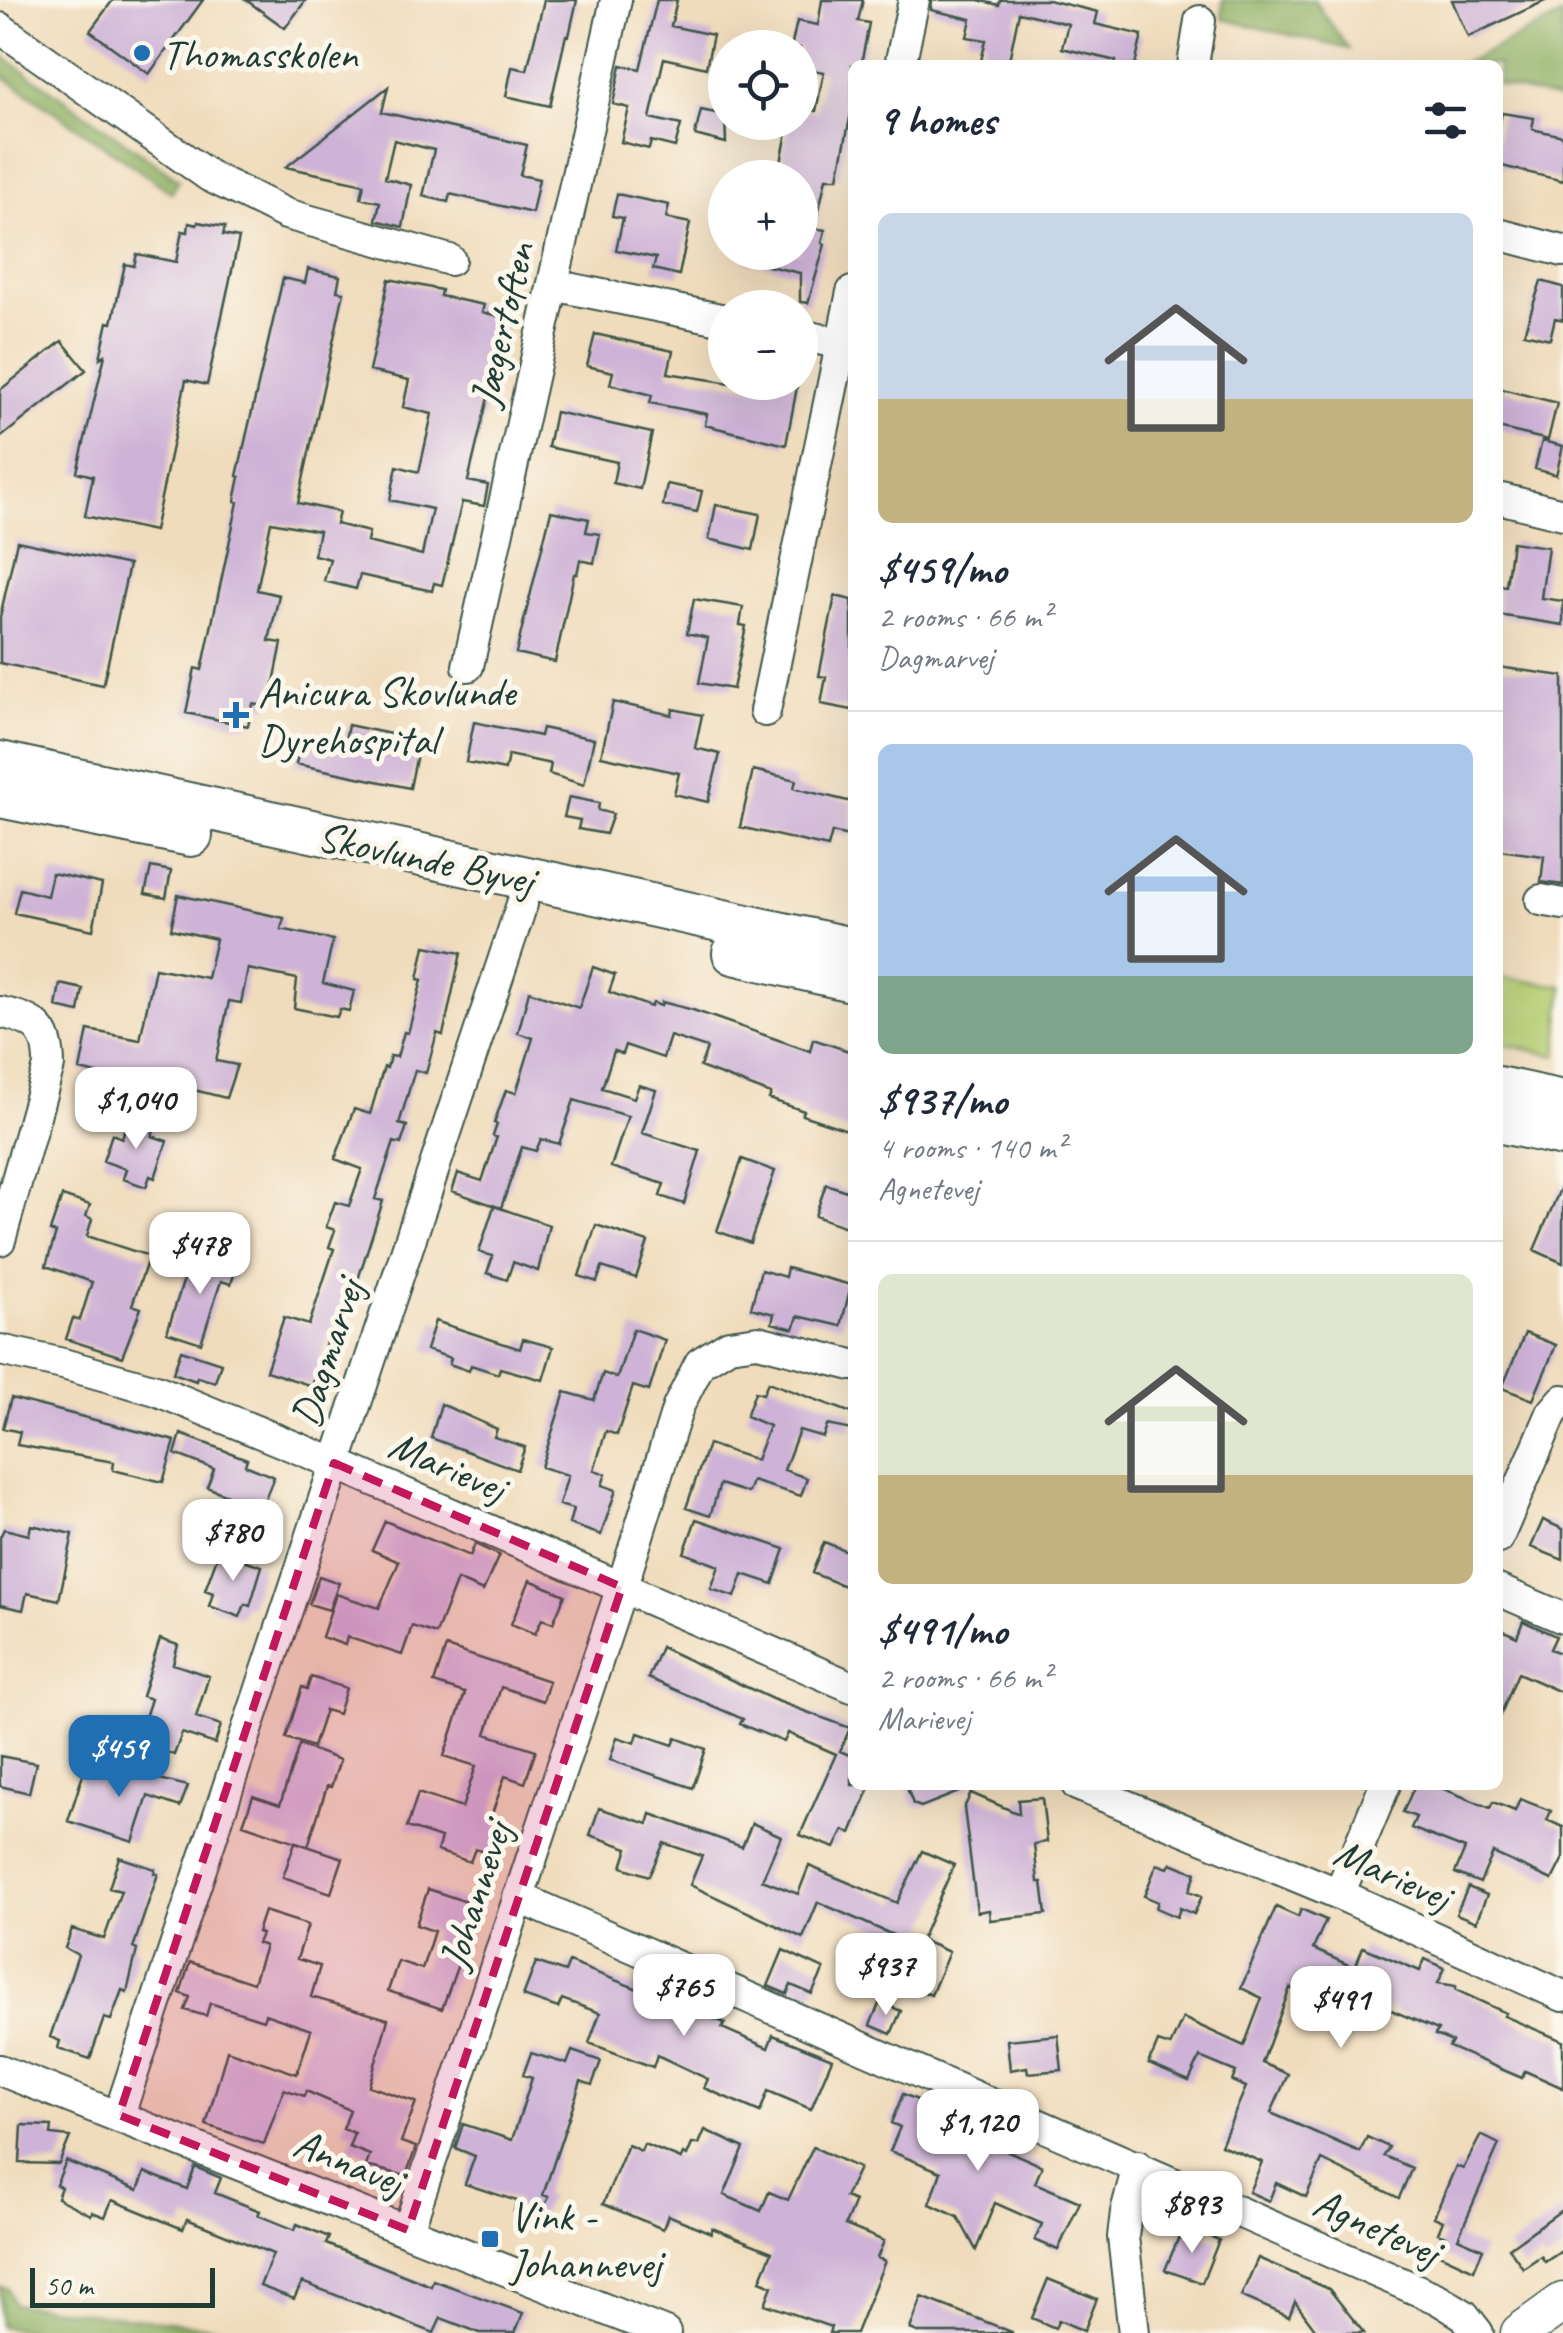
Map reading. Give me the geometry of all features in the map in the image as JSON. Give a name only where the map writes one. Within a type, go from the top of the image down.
[{"type":"main road","name":"Skovlunde Byvej","points":[[0,762],[848,948]]},
{"type":"main road","name":"Skovlunde Byvej","points":[[0,796],[522,904],[848,979]]},
{"type":"main road","points":[[1503,1089],[1563,1102]]},
{"type":"main road","points":[[1503,1122],[1563,1135]]},
{"type":"street","name":"Jægertoften","points":[[468,666],[616,0]]},
{"type":"street","points":[[901,60],[914,0]]},
{"type":"street","points":[[1194,60],[1200,21]]},
{"type":"street","points":[[0,28],[210,176],[286,214],[450,260]]},
{"type":"street","points":[[1503,235],[1563,251]]},
{"type":"street","points":[[553,285],[708,317]]},
{"type":"street","points":[[764,711],[847,344],[818,338]]},
{"type":"street","points":[[1503,499],[1563,514]]},
{"type":"street","name":"Dagmarvej","points":[[119,2115],[522,904]]},
{"type":"street","points":[[0,1012],[37,1024],[49,1043],[50,1066],[0,1240]]},
{"type":"street","name":"Johannevej","points":[[408,2230],[678,1407],[700,1363],[729,1346],[758,1340],[848,1365]]},
{"type":"street","name":"Marievej","points":[[0,1350],[156,1390],[848,1685]]},
{"type":"street","points":[[1503,1527],[1552,1414],[1563,1400]]},
{"type":"street","points":[[1503,1592],[1563,1618]]},
{"type":"street","name":"Marievej","points":[[1089,1790],[1338,1894],[1563,1996]]},
{"type":"street","points":[[1338,1894],[1383,1790]]},
{"type":"street","name":"Agnetevej","points":[[518,1897],[1438,2299],[1464,2315],[1478,2333]]},
{"type":"street","name":"Annavej","points":[[0,2070],[664,2333]]},
{"type":"street","points":[[1134,2333],[1124,2237],[1138,2166]]},
{"type":"street","points":[[1520,2333],[1563,2302]]},
{"type":"highlighted area","points":[[334,1463],[622,1587],[408,2230],[119,2115]]},
{"type":"green space","points":[[1223,0],[1314,0],[1349,49],[1222,19]]},
{"type":"green space","points":[[1563,15],[1563,101],[1503,86],[1503,60],[1470,60]]},
{"type":"green space","points":[[0,54],[179,180],[172,193],[0,74]]},
{"type":"green space","points":[[1503,978],[1563,986],[1557,1056],[1503,1044]]},
{"type":"green space","points":[[0,2287],[8,2288],[14,2304],[263,2333],[40,2333],[0,2326]]},
{"type":"building","name":"Thomasskolen","points":[[113,0],[203,0],[149,74],[90,31]]},
{"type":"building","name":"Thomasskolen","points":[[246,0],[306,0],[285,28]]},
{"type":"building","points":[[544,0],[577,0],[550,106],[506,96],[512,67],[527,70]]},
{"type":"building","points":[[657,0],[677,0],[671,26],[708,34],[708,59],[706,68],[664,58],[650,118],[681,125],[675,147],[651,141],[649,149],[621,142],[629,108],[613,104],[621,65],[640,69]]},
{"type":"building","points":[[822,0],[863,0],[858,21],[869,23],[862,60],[848,60],[848,128],[838,178],[826,178],[818,214],[818,160],[782,160],[785,140],[818,140],[818,101],[824,72],[818,71],[818,30],[795,30],[797,21],[818,25]]},
{"type":"building","points":[[932,0],[978,0],[999,5],[1000,0],[1048,0],[1098,12],[1095,24],[1142,35],[1136,60],[1112,60],[1062,48],[1068,24],[1019,12],[1009,60],[981,60],[986,40],[967,37],[971,19],[931,10]]},
{"type":"building","points":[[1452,0],[1547,0],[1468,37]]},
{"type":"building","points":[[388,87],[382,112],[527,145],[520,175],[539,179],[532,213],[450,194],[448,202],[423,196],[434,150],[394,140],[385,178],[411,185],[403,227],[376,220],[380,202],[361,198],[364,184],[286,167]]},
{"type":"building","points":[[701,110],[708,111],[708,138],[695,135]]},
{"type":"building","points":[[1503,113],[1534,118],[1532,129],[1563,136],[1563,181],[1503,166]]},
{"type":"building","points":[[617,194],[669,205],[666,218],[690,223],[679,275],[653,269],[656,258],[616,250],[623,218],[612,216]]},
{"type":"building","points":[[189,223],[225,227],[223,235],[239,238],[207,385],[186,380],[154,531],[85,516],[93,476],[77,472],[105,355],[100,358],[108,322],[112,323],[125,264],[134,266],[137,254],[176,262],[182,231],[188,232]]},
{"type":"building","points":[[818,229],[825,230],[818,268]]},
{"type":"building","points":[[308,269],[340,276],[337,291],[344,292],[298,503],[339,512],[336,524],[369,532],[367,542],[422,555],[432,509],[390,500],[397,466],[419,472],[432,414],[403,407],[409,380],[369,371],[389,279],[441,290],[440,296],[484,305],[482,312],[507,318],[468,481],[488,485],[484,506],[462,502],[442,585],[434,583],[432,591],[360,575],[356,589],[324,581],[330,559],[314,555],[319,531],[271,522],[257,590],[279,595],[269,641],[282,643],[269,707],[253,704],[248,726],[186,713],[195,668],[202,670],[238,502],[237,476],[283,278],[305,283]]},
{"type":"building","points":[[786,270],[818,270],[812,290],[800,290],[800,273]]},
{"type":"building","points":[[1541,281],[1563,287],[1563,320],[1555,318],[1550,339],[1524,333]]},
{"type":"building","points":[[595,334],[673,351],[668,373],[708,379],[708,400],[795,400],[786,445],[705,425],[707,414],[650,403],[652,395],[610,384],[613,372],[587,366]]},
{"type":"building","points":[[62,341],[86,370],[0,438],[0,390]]},
{"type":"building","points":[[1503,389],[1557,403],[1548,440],[1503,429]]},
{"type":"building","points":[[555,412],[652,433],[640,489],[613,483],[617,462],[548,447]]},
{"type":"building","points":[[1542,441],[1563,446],[1556,475],[1535,469]]},
{"type":"building","points":[[667,484],[702,491],[697,512],[663,505]]},
{"type":"building","points":[[716,505],[760,514],[753,550],[709,539]]},
{"type":"building","points":[[551,511],[589,519],[586,532],[600,534],[594,563],[580,560],[574,574],[555,662],[516,653]]},
{"type":"building","points":[[17,541],[129,565],[103,685],[0,663],[0,617]]},
{"type":"building","points":[[1512,542],[1548,547],[1541,598],[1563,601],[1563,625],[1503,616],[1503,586],[1506,586]]},
{"type":"building","points":[[835,596],[848,599],[848,709],[821,704],[826,677],[819,676]]},
{"type":"building","points":[[694,599],[743,607],[740,625],[746,626],[733,689],[699,683],[708,638],[687,633]]},
{"type":"building","points":[[1503,668],[1563,676],[1563,885],[1541,882],[1544,856],[1503,851]]},
{"type":"building","points":[[613,702],[672,715],[673,709],[702,715],[695,748],[720,754],[708,802],[674,794],[679,773],[601,756]]},
{"type":"building","points":[[474,722],[540,736],[542,728],[594,739],[584,785],[549,774],[551,764],[508,755],[505,770],[466,762]]},
{"type":"building","points":[[348,725],[400,736],[398,745],[418,749],[410,788],[296,764],[302,737],[344,746]]},
{"type":"building","points":[[753,770],[796,780],[794,788],[848,801],[848,836],[832,832],[828,847],[740,827]]},
{"type":"building","points":[[569,797],[599,803],[598,810],[613,814],[606,834],[578,829],[580,820],[564,817]]},
{"type":"building","points":[[151,867],[171,871],[166,898],[145,894]]},
{"type":"building","points":[[52,873],[102,884],[93,930],[14,913],[20,889],[47,896]]},
{"type":"building","points":[[178,895],[284,918],[281,929],[333,940],[323,983],[354,991],[349,1011],[340,1009],[337,1017],[294,1008],[297,979],[248,969],[241,1003],[229,1001],[216,1061],[237,1065],[226,1098],[158,1081],[156,1088],[80,1070],[88,1030],[140,1040],[155,968],[207,978],[216,939],[171,929]]},
{"type":"building","points":[[425,946],[461,953],[443,1035],[437,1033],[426,1073],[415,1070],[399,1124],[407,1126],[401,1144],[394,1142],[375,1199],[383,1201],[340,1336],[329,1333],[312,1386],[266,1371],[284,1317],[309,1325],[334,1249],[329,1247],[335,1230],[326,1227],[335,1202],[349,1206],[362,1169],[335,1159],[354,1109],[370,1114],[384,1067],[387,1068],[390,1056],[397,1057],[404,1032],[408,1033],[422,980],[418,979]]},
{"type":"building","points":[[593,967],[615,975],[609,992],[651,1007],[653,1003],[661,1006],[662,1002],[693,1010],[810,1051],[813,1039],[848,1051],[847,1130],[802,1115],[804,1111],[769,1099],[771,1094],[700,1067],[707,1048],[670,1036],[663,1058],[625,1045],[622,1054],[614,1051],[602,1088],[634,1098],[639,1085],[656,1090],[642,1133],[700,1151],[684,1204],[660,1196],[664,1184],[611,1167],[628,1116],[574,1100],[559,1144],[541,1139],[536,1151],[522,1147],[501,1208],[452,1191],[458,1173],[482,1181],[497,1137],[493,1136],[497,1124],[494,1123],[506,1090],[516,1093],[533,1038],[518,1033],[529,991],[579,1008]]},
{"type":"building","points":[[60,984],[83,989],[79,1012],[56,1007]]},
{"type":"building","points":[[128,1118],[155,1127],[152,1136],[167,1141],[155,1178],[150,1176],[146,1187],[123,1179],[126,1169],[103,1161],[112,1134],[122,1138]]},
{"type":"building","points":[[742,1159],[775,1171],[750,1243],[717,1231]]},
{"type":"building","points":[[1563,1182],[1563,1263],[1534,1250]]},
{"type":"building","points":[[826,1184],[848,1192],[848,1228],[815,1216]]},
{"type":"building","points":[[62,1196],[90,1205],[86,1216],[92,1219],[87,1236],[149,1256],[132,1305],[141,1308],[122,1357],[66,1339],[73,1318],[80,1320],[92,1282],[46,1266],[56,1233],[50,1231]]},
{"type":"building","points":[[494,1206],[549,1225],[538,1271],[513,1262],[507,1280],[487,1273],[493,1256],[479,1252]]},
{"type":"building","points":[[596,1225],[648,1242],[636,1278],[602,1267],[597,1282],[579,1276]]},
{"type":"building","points":[[212,1254],[238,1263],[231,1284],[221,1281],[201,1343],[167,1332],[189,1263],[207,1269]]},
{"type":"building","points":[[787,1268],[848,1284],[841,1326],[798,1316],[794,1329],[772,1323],[774,1314],[751,1308],[761,1270],[785,1277]]},
{"type":"building","points":[[435,1321],[520,1349],[523,1339],[553,1347],[543,1380],[500,1368],[498,1374],[471,1365],[469,1371],[449,1364],[451,1358],[426,1350]]},
{"type":"building","points":[[633,1329],[665,1340],[649,1391],[633,1386],[617,1435],[606,1431],[594,1470],[606,1474],[602,1485],[616,1490],[601,1535],[569,1524],[573,1509],[559,1505],[568,1475],[541,1467],[565,1392],[594,1400],[603,1373],[617,1378]]},
{"type":"building","points":[[1525,1333],[1556,1345],[1533,1400],[1503,1386]]},
{"type":"building","points":[[181,1350],[221,1363],[215,1382],[197,1377],[196,1381],[173,1373]]},
{"type":"building","points":[[768,1382],[848,1412],[848,1429],[827,1425],[823,1437],[799,1430],[784,1470],[807,1478],[801,1496],[752,1481],[748,1493],[720,1484],[710,1516],[686,1508],[708,1444],[756,1460],[769,1426],[746,1416],[755,1392],[763,1394]]},
{"type":"building","points":[[11,1398],[175,1441],[163,1482],[113,1470],[114,1462],[17,1445],[20,1432],[3,1428]]},
{"type":"building","points":[[441,1404],[497,1429],[494,1437],[525,1447],[517,1470],[431,1438]]},
{"type":"building","points":[[181,1434],[247,1459],[245,1465],[274,1477],[261,1509],[207,1487],[214,1469],[175,1454]]},
{"type":"building","points":[[696,1519],[785,1549],[773,1584],[743,1574],[735,1597],[711,1589],[719,1566],[684,1553]]},
{"type":"building","points":[[1543,1520],[1563,1529],[1563,1560],[1531,1547]]},
{"type":"building","points":[[385,1521],[470,1556],[475,1544],[499,1555],[483,1591],[457,1580],[436,1634],[412,1626],[402,1655],[347,1637],[345,1645],[322,1637],[336,1594],[379,1608],[399,1562],[372,1550]]},
{"type":"building","points":[[31,1525],[73,1534],[59,1600],[27,1593],[23,1610],[0,1605],[0,1537],[4,1529],[29,1535]]},
{"type":"building","points":[[824,1542],[848,1551],[848,1587],[812,1573]]},
{"type":"building","points":[[219,1552],[262,1566],[250,1606],[245,1604],[240,1617],[209,1606],[213,1593],[205,1590]]},
{"type":"building","points":[[319,1576],[339,1583],[329,1610],[309,1604]]},
{"type":"building","points":[[530,1580],[565,1595],[553,1623],[542,1619],[535,1634],[511,1624]]},
{"type":"building","points":[[1523,1621],[1556,1636],[1550,1649],[1563,1654],[1563,1693],[1518,1673],[1503,1709],[1503,1630],[1517,1637]]},
{"type":"building","points":[[160,1639],[178,1645],[173,1664],[209,1676],[196,1717],[221,1725],[215,1744],[182,1733],[174,1755],[137,1742],[151,1699],[142,1696]]},
{"type":"building","points":[[446,1647],[549,1681],[543,1701],[501,1687],[486,1734],[536,1750],[525,1783],[505,1776],[491,1817],[510,1823],[499,1857],[475,1849],[470,1862],[437,1851],[441,1838],[407,1827],[418,1793],[462,1808],[476,1766],[444,1756],[465,1693],[434,1683]]},
{"type":"building","points":[[661,1647],[772,1699],[848,1727],[840,1751],[848,1754],[848,1790],[869,1790],[851,1833],[844,1830],[835,1848],[800,1835],[836,1754],[788,1733],[784,1742],[740,1724],[743,1719],[648,1678]]},
{"type":"building","points":[[311,1677],[346,1688],[338,1714],[325,1710],[313,1747],[286,1738],[302,1687],[307,1689]]},
{"type":"building","points":[[638,1733],[673,1745],[676,1738],[706,1749],[693,1788],[610,1760],[617,1737],[635,1743]]},
{"type":"building","points":[[299,1745],[340,1760],[331,1787],[327,1786],[308,1846],[243,1824],[253,1796],[280,1805]]},
{"type":"building","points":[[0,1756],[36,1763],[29,1793],[0,1786]]},
{"type":"building","points":[[86,1765],[114,1776],[116,1768],[188,1786],[180,1807],[148,1796],[133,1842],[68,1821]]},
{"type":"building","points":[[908,1790],[964,1790],[921,1807],[913,1804]]},
{"type":"building","points":[[1413,1790],[1446,1790],[1490,1808],[1493,1802],[1515,1811],[1520,1799],[1551,1811],[1547,1820],[1563,1827],[1563,1858],[1552,1880],[1493,1853],[1480,1883],[1455,1873],[1465,1849],[1411,1828],[1416,1817],[1403,1812]]},
{"type":"building","points":[[971,1793],[1019,1814],[1018,1800],[1042,1798],[1047,1842],[1034,1844],[1046,1914],[990,1920],[989,1910],[977,1912],[964,1808]]},
{"type":"building","points":[[599,1808],[648,1824],[651,1814],[742,1847],[752,1823],[781,1836],[762,1880],[798,1894],[809,1866],[897,1903],[922,1851],[954,1865],[921,1940],[949,1952],[931,1995],[895,1980],[911,1943],[818,1902],[803,1938],[690,1885],[702,1856],[664,1843],[649,1876],[622,1867],[628,1848],[590,1835]]},
{"type":"building","points":[[295,1842],[343,1858],[331,1893],[283,1877]]},
{"type":"building","points":[[119,1857],[155,1869],[158,1874],[133,1948],[137,1950],[127,1992],[122,1990],[111,2020],[104,2018],[90,2059],[58,2048],[60,2041],[50,2037],[78,1955],[65,1948],[72,1929],[104,1939],[121,1891],[109,1888]]},
{"type":"building","points":[[1171,1863],[1196,1873],[1189,1891],[1202,1896],[1194,1914],[1180,1908],[1177,1917],[1156,1908],[1158,1902],[1144,1896],[1157,1864],[1168,1868]]},
{"type":"building","points":[[1468,1887],[1487,1895],[1476,1922],[1456,1914]]},
{"type":"building","points":[[428,1889],[479,1906],[442,2009],[388,1991],[398,1961],[422,1969],[434,1931],[416,1925]]},
{"type":"building","points":[[1276,1907],[1298,1917],[1301,1909],[1326,1920],[1313,1949],[1355,1968],[1363,1947],[1420,1971],[1425,1959],[1445,1968],[1438,1983],[1456,1986],[1456,1990],[1506,2013],[1504,2016],[1563,2041],[1563,2088],[1525,2071],[1522,2078],[1449,2047],[1452,2042],[1435,2035],[1438,2030],[1314,1977],[1306,1995],[1290,1988],[1262,2063],[1288,2074],[1271,2113],[1360,2152],[1367,2137],[1389,2147],[1384,2156],[1412,2168],[1399,2198],[1322,2160],[1306,2197],[1276,2183],[1269,2201],[1249,2192],[1262,2162],[1221,2145],[1246,2087],[1232,2081],[1236,2072],[1200,2057],[1189,2081],[1149,2064],[1158,2042],[1170,2046],[1183,2018],[1244,2046],[1262,1998],[1241,1988]]},
{"type":"building","points":[[264,1911],[308,1925],[297,1959],[320,1966],[311,1997],[388,2019],[369,2086],[416,2102],[401,2142],[416,2147],[406,2176],[366,2166],[370,2155],[349,2147],[354,2133],[343,2129],[350,2110],[306,2091],[304,2096],[284,2089],[264,2144],[206,2125],[227,2050],[297,2074],[311,2030],[265,2014],[263,2020],[210,2003],[206,2016],[185,2010],[190,1997],[180,1993],[190,1962],[253,1983],[265,1946],[257,1943]]},
{"type":"building","points":[[783,1950],[824,1969],[812,1994],[791,1985],[787,1994],[768,1986]]},
{"type":"building","points":[[536,1962],[565,1972],[569,1962],[725,2023],[722,2028],[768,2048],[773,2035],[832,2059],[811,2109],[768,2091],[760,2112],[704,2088],[708,2079],[657,2055],[653,2067],[589,2043],[600,2013],[562,1999],[558,2008],[523,1996]]},
{"type":"building","points":[[880,2002],[901,2011],[891,2034],[870,2025]]},
{"type":"building","points":[[1058,2035],[1062,2070],[1010,2070],[1007,2040]]},
{"type":"building","points":[[572,2051],[601,2061],[592,2085],[581,2081],[543,2195],[549,2197],[538,2219],[514,2211],[517,2201],[465,2184],[475,2156],[455,2148],[463,2124],[512,2140],[532,2078],[523,2075],[531,2053],[567,2064]]},
{"type":"building","points":[[903,2094],[952,2114],[949,2119],[962,2125],[961,2130],[1042,2166],[1035,2183],[1080,2202],[1058,2250],[1035,2240],[1042,2224],[995,2203],[976,2250],[958,2217],[930,2204],[941,2172],[890,2151],[900,2127],[891,2123]]},
{"type":"building","points":[[22,2125],[52,2126],[51,2135],[70,2137],[59,2164],[20,2163]]},
{"type":"building","points":[[705,2130],[744,2148],[724,2195],[761,2211],[769,2192],[788,2200],[813,2147],[859,2168],[845,2197],[855,2201],[845,2225],[884,2241],[877,2258],[885,2261],[856,2333],[829,2333],[831,2327],[765,2304],[772,2286],[760,2281],[772,2252],[668,2215],[663,2229],[603,2204],[628,2145],[641,2151],[644,2144],[681,2159],[683,2154],[687,2156],[692,2144],[699,2144]]},
{"type":"building","points":[[1481,2135],[1499,2144],[1458,2238],[1483,2249],[1474,2270],[1437,2253],[1445,2236],[1438,2233],[1443,2221],[1434,2217],[1456,2166],[1463,2169]]},
{"type":"building","points":[[66,2161],[138,2190],[145,2172],[187,2189],[195,2167],[221,2178],[215,2193],[260,2211],[258,2215],[295,2230],[297,2224],[329,2237],[326,2244],[431,2286],[433,2280],[523,2313],[515,2333],[480,2333],[441,2318],[434,2333],[302,2282],[294,2299],[260,2286],[273,2254],[187,2219],[183,2229],[112,2200],[105,2217],[92,2212],[91,2215],[57,2198],[61,2187],[56,2185]]},
{"type":"building","points":[[1563,2209],[1563,2250],[1545,2262],[1541,2256],[1523,2268],[1509,2248]]},
{"type":"building","points":[[1181,2232],[1198,2239],[1201,2233],[1219,2240],[1202,2283],[1165,2270]]},
{"type":"building","points":[[1258,2258],[1329,2289],[1364,2333],[1318,2333],[1295,2302],[1289,2317],[1241,2296]]},
{"type":"building","points":[[1048,2279],[1097,2299],[1084,2331],[1059,2320],[1055,2328],[1032,2318]]},
{"type":"building","points":[[922,2297],[1012,2333],[920,2333],[910,2329]]},
{"type":"place","name":"Thomasskolen","points":[[142,53]]},
{"type":"place","name":"Anicura Skovlunde Dyrehospital","points":[[236,715]]},
{"type":"place","name":"Vink - Johannevej","points":[[490,2239]]}]
